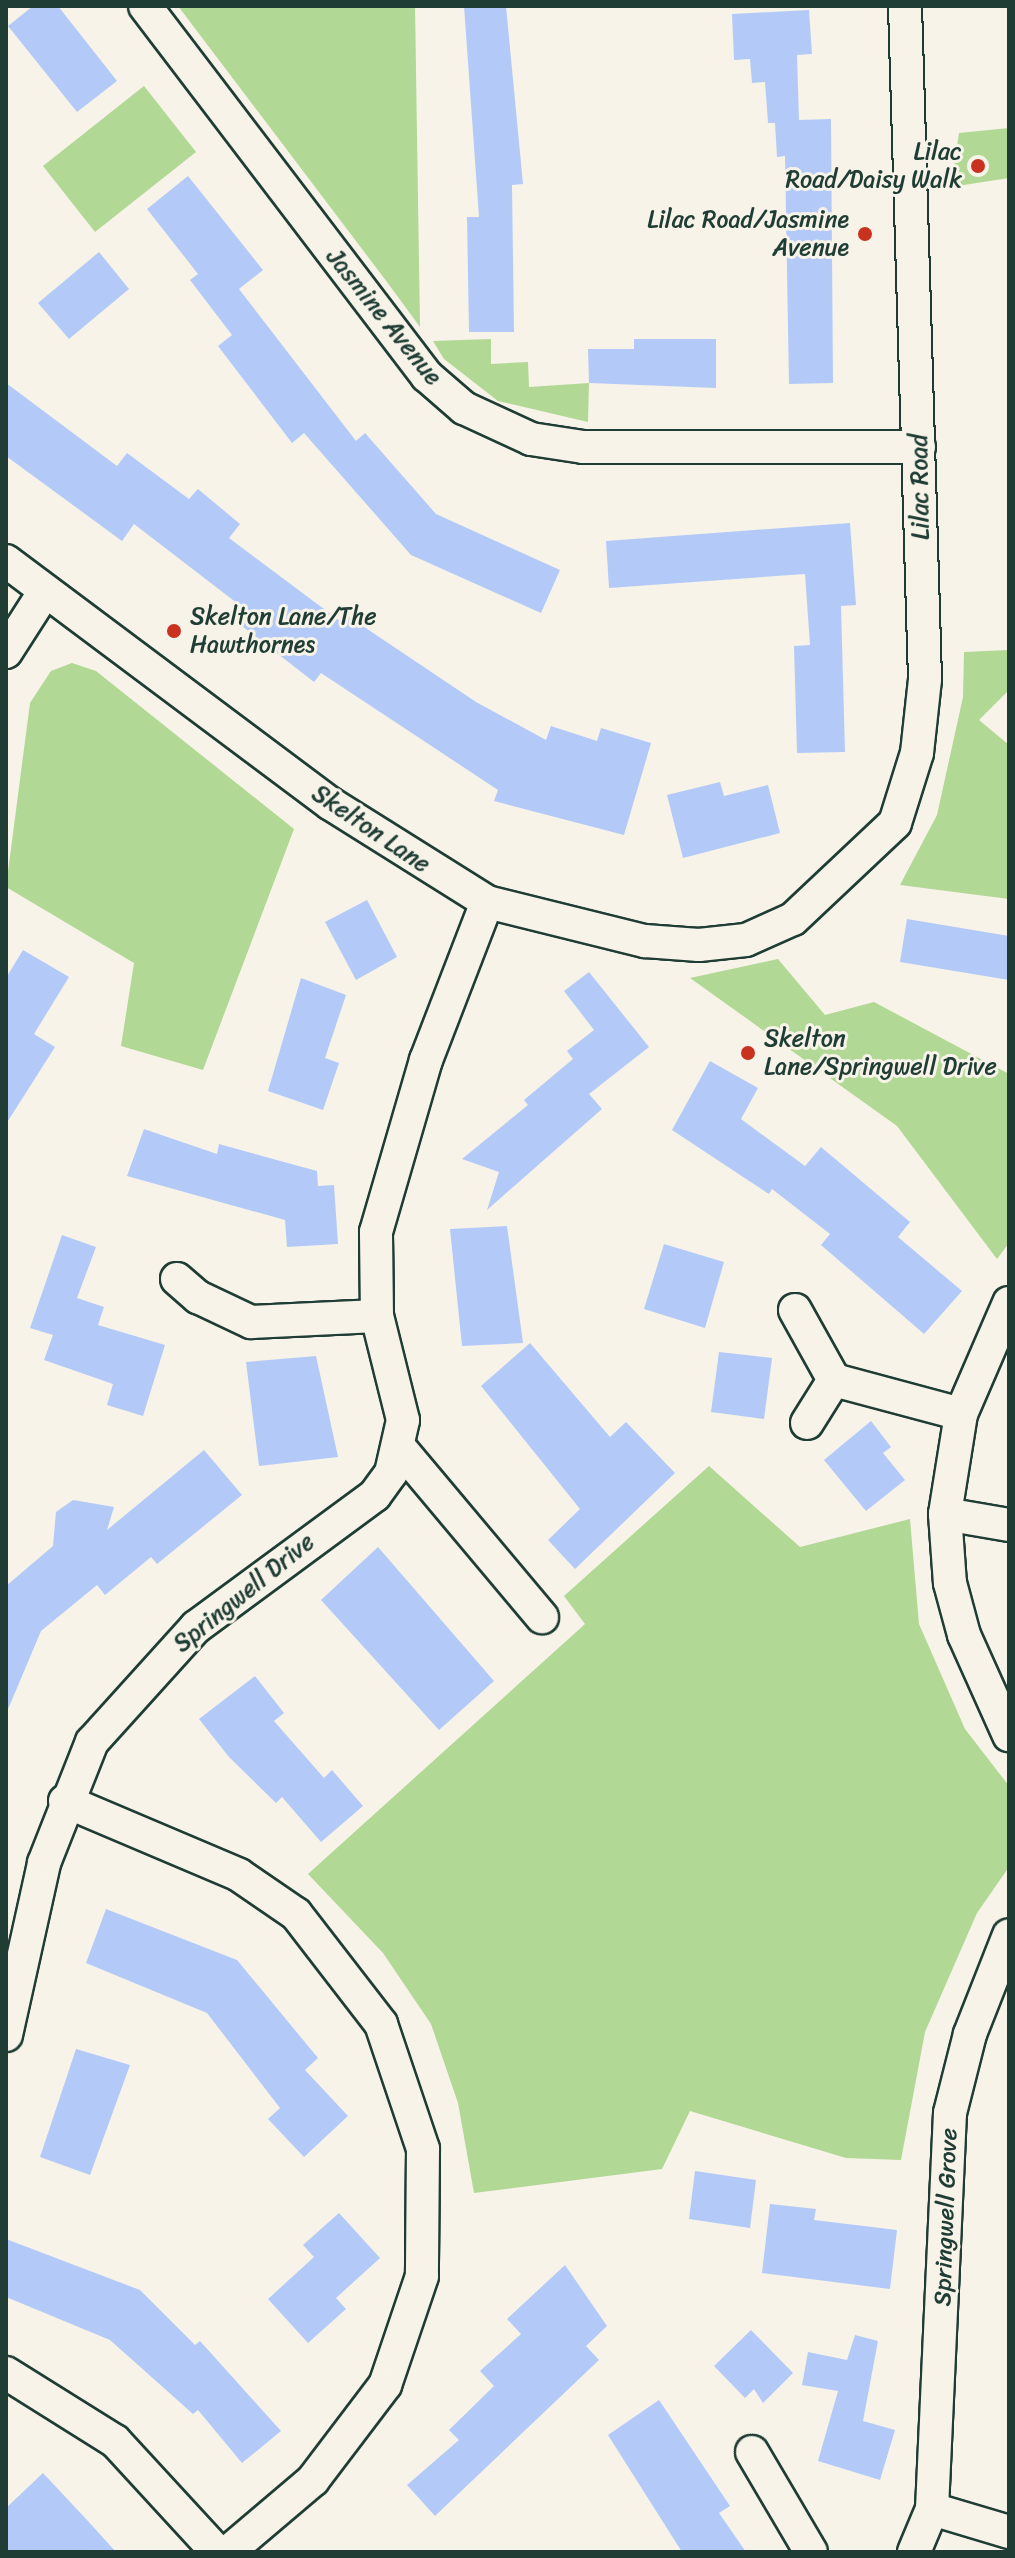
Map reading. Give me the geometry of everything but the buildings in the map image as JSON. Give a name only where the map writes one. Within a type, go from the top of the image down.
[{"type":"street","name":"Jasmine Avenue","points":[[145,6],[427,376],[464,408],[531,439],[583,447],[919,447]]},
{"type":"street","name":"Lilac Road","points":[[793,919],[873,850],[909,789],[925,679],[905,6]]},
{"type":"street","name":"Skelton Lane","points":[[6,561],[331,804],[487,902],[645,941],[699,945],[746,940],[793,919]]},
{"type":"street","points":[[6,652],[45,591]]},
{"type":"street","name":"Springwell Drive","points":[[6,2035],[14,1972],[27,1925],[65,1801],[92,1742],[137,1687],[258,1577],[375,1495],[400,1448],[403,1420],[377,1316],[376,1232],[384,1192],[487,902]]},
{"type":"street","points":[[177,1279],[251,1322],[377,1316]]},
{"type":"street","points":[[1009,1303],[961,1414],[945,1514],[950,1583],[964,1635],[1009,1735]]},
{"type":"street","points":[[795,1310],[834,1380],[961,1414]]},
{"type":"street","points":[[807,1423],[834,1380]]},
{"type":"street","points":[[400,1448],[542,1617]]},
{"type":"street","points":[[945,1514],[1009,1525]]},
{"type":"street","points":[[65,1801],[239,1875],[296,1914],[381,2024],[423,2149],[422,2276],[385,2385],[313,2480],[228,2552]]},
{"type":"street","name":"Springwell Grove","points":[[914,2552],[932,2509],[950,2113],[970,2034],[1009,1935]]},
{"type":"street","points":[[6,2373],[115,2441],[217,2552]]},
{"type":"street","points":[[752,2452],[811,2552]]},
{"type":"street","points":[[932,2509],[1009,2532]]},
{"type":"green space","points":[[178,6],[415,6],[420,327],[387,282]]},
{"type":"green space","points":[[144,86],[196,152],[95,232],[43,166]]},
{"type":"green space","points":[[1009,128],[1009,178],[951,187],[959,133]]},
{"type":"green space","points":[[491,339],[491,364],[528,362],[529,387],[589,383],[588,422],[498,401],[444,359],[433,341]]},
{"type":"green space","points":[[1009,650],[1009,690],[979,720],[1009,745],[1009,899],[900,885],[937,815],[963,697],[964,652]]},
{"type":"green space","points":[[72,663],[96,671],[294,829],[203,1070],[121,1046],[134,963],[6,887],[30,703],[51,671]]},
{"type":"green space","points":[[778,959],[825,1015],[874,1002],[1009,1074],[1009,1243],[997,1259],[897,1126],[690,978]]},
{"type":"green space","points":[[709,1466],[800,1547],[910,1519],[919,1624],[965,1729],[1009,1786],[1009,1867],[977,1913],[925,2032],[901,2160],[846,2158],[690,2111],[662,2169],[474,2193],[458,2103],[431,2024],[383,1953],[308,1874],[585,1624],[564,1596]]},
{"type":"place","name":"Lilac Road/Daisy Walk","points":[[978,166]]},
{"type":"place","name":"Lilac Road/Jasmine Avenue","points":[[865,234]]},
{"type":"place","name":"Skelton Lane/The Hawthornes","points":[[174,631]]},
{"type":"place","name":"Skelton Lane/Springwell Drive","points":[[748,1053]]}]
